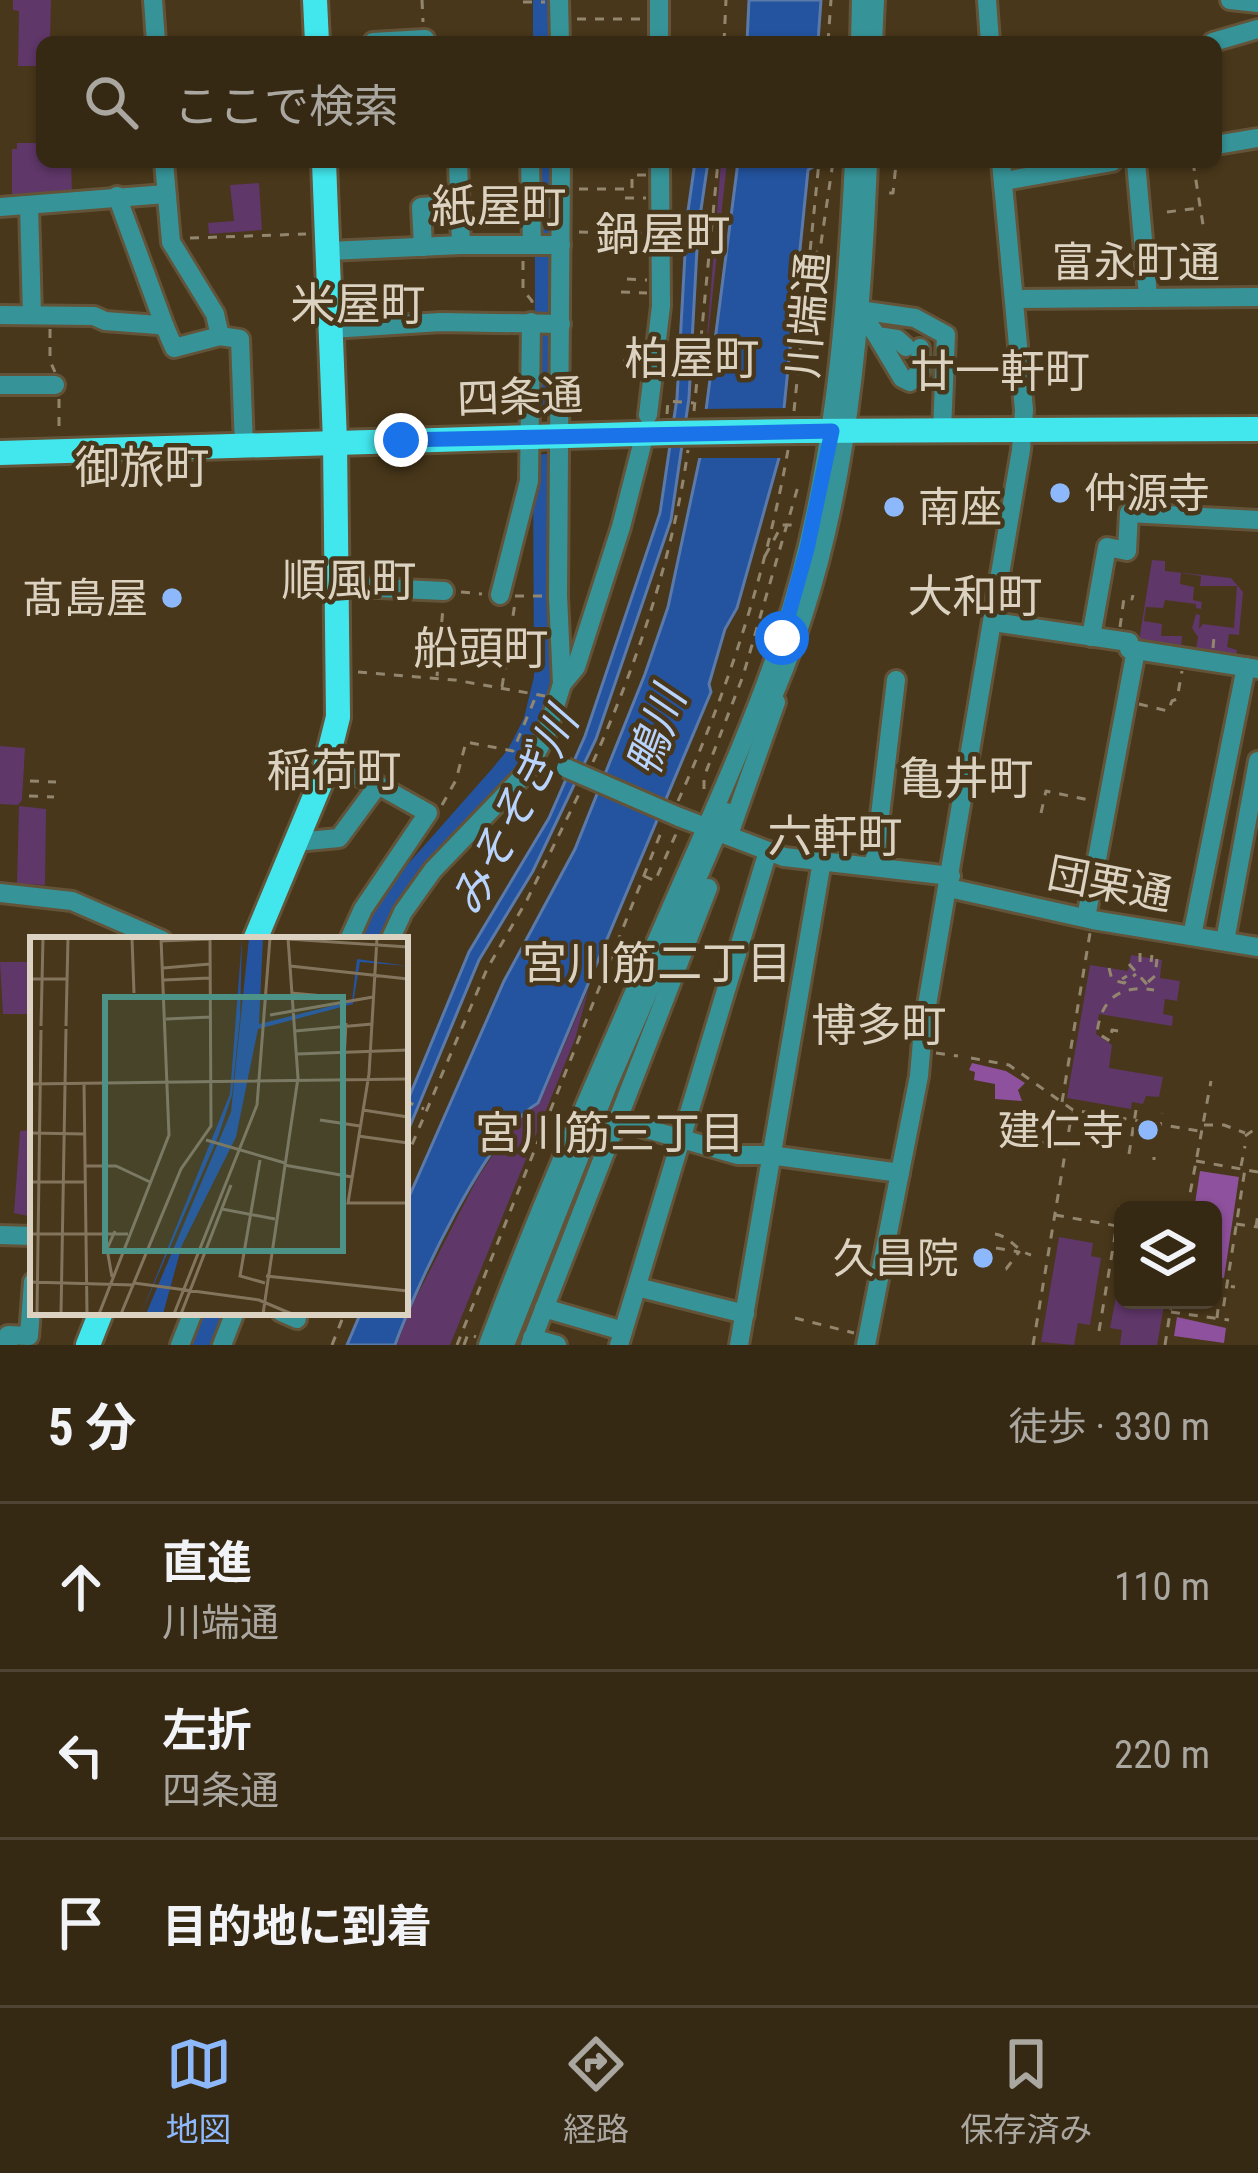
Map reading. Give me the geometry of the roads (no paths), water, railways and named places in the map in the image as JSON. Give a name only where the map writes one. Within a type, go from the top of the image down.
[{"type":"main road","points":[[315,0],[317,36]]},
{"type":"main road","points":[[256,937],[328,763],[338,717],[332,329],[319,243],[324,168]]},
{"type":"main road","name":"四条通","points":[[0,453],[562,435],[664,427],[1258,429]]},
{"type":"main road","points":[[88,1345],[99,1315]]},
{"type":"street","points":[[153,0],[156,36]]},
{"type":"street","points":[[860,36],[861,0]]},
{"type":"street","points":[[873,36],[875,0]]},
{"type":"street","points":[[987,0],[990,36]]},
{"type":"street","points":[[1230,0],[1258,3]]},
{"type":"street","points":[[549,1],[558,36]]},
{"type":"street","points":[[1222,39],[1258,29]]},
{"type":"street","points":[[1222,144],[1258,138]]},
{"type":"street","points":[[164,168],[170,238],[217,317],[220,336]]},
{"type":"street","points":[[458,168],[461,245]]},
{"type":"street","points":[[531,168],[548,243]]},
{"type":"street","points":[[508,595],[529,482],[529,436],[547,323],[548,243],[561,168]]},
{"type":"street","points":[[391,937],[433,870],[525,774],[536,754],[562,684],[576,667],[621,527],[664,427],[660,168]]},
{"type":"street","name":"川端通","points":[[483,1341],[596,1079],[718,833],[782,638],[839,431],[854,168]]},
{"type":"street","name":"川端通","points":[[505,1345],[608,1085],[786,669],[821,559],[859,310],[868,168]]},
{"type":"street","points":[[867,1340],[922,1051],[1023,429],[1002,171],[1039,168]]},
{"type":"street","points":[[1137,168],[1148,296]]},
{"type":"street","points":[[0,208],[166,194]]},
{"type":"street","points":[[117,196],[174,348],[220,336],[235,336],[241,344],[244,446]]},
{"type":"street","points":[[423,247],[421,207],[460,204]]},
{"type":"street","points":[[29,205],[41,315]]},
{"type":"street","points":[[319,243],[423,247],[548,243]]},
{"type":"street","name":"富永町通","points":[[1016,299],[1258,297]]},
{"type":"street","points":[[859,310],[902,378],[910,382],[915,359],[897,339],[877,336]]},
{"type":"street","points":[[859,310],[915,318],[946,335],[942,430]]},
{"type":"street","points":[[0,315],[94,316],[165,327]]},
{"type":"street","points":[[332,329],[441,322],[547,323]]},
{"type":"street","points":[[547,323],[562,435],[558,596],[562,684]]},
{"type":"street","points":[[0,385],[55,385]]},
{"type":"street","points":[[1091,637],[1107,547],[1126,551],[1130,513],[1258,520]]},
{"type":"street","points":[[337,586],[444,591]]},
{"type":"street","points":[[993,622],[1130,642],[1129,649],[1252,668],[1192,936]]},
{"type":"street","points":[[1089,919],[1136,650]]},
{"type":"street","points":[[874,866],[896,680]]},
{"type":"street","name":"団栗通","points":[[536,754],[672,817],[768,851],[950,882],[1089,919],[1258,946]]},
{"type":"street","points":[[1225,941],[1258,761]]},
{"type":"street","points":[[328,763],[428,813],[363,908],[350,937]]},
{"type":"street","points":[[296,842],[339,838],[378,785]]},
{"type":"street","points":[[1221,790],[1254,798]]},
{"type":"street","points":[[556,1345],[531,1341],[619,1120],[718,833]]},
{"type":"street","points":[[544,1308],[621,1338],[768,851]]},
{"type":"street","points":[[739,1345],[822,861]]},
{"type":"street","points":[[0,893],[72,901],[155,937]]},
{"type":"street","points":[[619,1120],[738,1156],[770,1155],[900,1173]]},
{"type":"street","points":[[0,1235],[30,1236]]},
{"type":"street","points":[[637,1287],[745,1314]]},
{"type":"street","points":[[8,1345],[8,1335],[29,1336],[31,1315]]},
{"type":"street","points":[[180,1345],[193,1315]]},
{"type":"street","points":[[222,1345],[235,1315]]},
{"type":"water","points":[[749,0],[821,0],[818,36],[747,36]]},
{"type":"water","points":[[694,168],[707,168],[698,230],[689,398],[671,520],[596,739],[533,871],[479,960],[408,1131],[408,1100],[469,952],[549,818],[585,736],[660,513],[677,398]]},
{"type":"water","name":"鴨川","points":[[737,168],[811,168],[779,458],[737,608],[725,629],[709,684],[711,692],[538,1103],[518,1119],[476,1177],[408,1314],[408,1199],[504,981],[575,849],[645,674],[668,607],[700,457]]},
{"type":"water","points":[[360,1315],[407,1315],[395,1345],[347,1345]]},
{"type":"waterway","points":[[545,0],[545,36]]},
{"type":"waterway","points":[[547,168],[547,400]]},
{"type":"waterway","name":"みそそぎ川","points":[[374,937],[394,898],[518,756],[535,723],[546,678],[545,466]]},
{"type":"waterway","points":[[518,1345],[564,1227]]},
{"type":"waterway","points":[[204,1345],[217,1315]]},
{"type":"place","name":"仲源寺","points":[[1060,493]]},
{"type":"place","name":"南座","points":[[894,507]]},
{"type":"place","name":"髙島屋","points":[[172,598]]},
{"type":"place","name":"建仁寺","points":[[1148,1130]]},
{"type":"place","name":"久昌院","points":[[983,1258]]},
{"type":"district","name":"紙屋町","points":[[499,206]]},
{"type":"district","name":"鍋屋町","points":[[663,234]]},
{"type":"district","name":"米屋町","points":[[358,304]]},
{"type":"district","name":"柏屋町","points":[[692,358]]},
{"type":"district","name":"廿一軒町","points":[[1000,371]]},
{"type":"district","name":"御旅町","points":[[142,467]]},
{"type":"district","name":"順風町","points":[[349,580]]},
{"type":"district","name":"大和町","points":[[975,596]]},
{"type":"district","name":"船頭町","points":[[481,648]]},
{"type":"district","name":"稲荷町","points":[[334,770]]},
{"type":"district","name":"亀井町","points":[[966,778]]},
{"type":"district","name":"六軒町","points":[[835,836]]},
{"type":"district","name":"宮川筋二丁目","points":[[657,963]]},
{"type":"district","name":"博多町","points":[[879,1025]]},
{"type":"district","name":"宮川筋三丁目","points":[[610,1133]]}]
